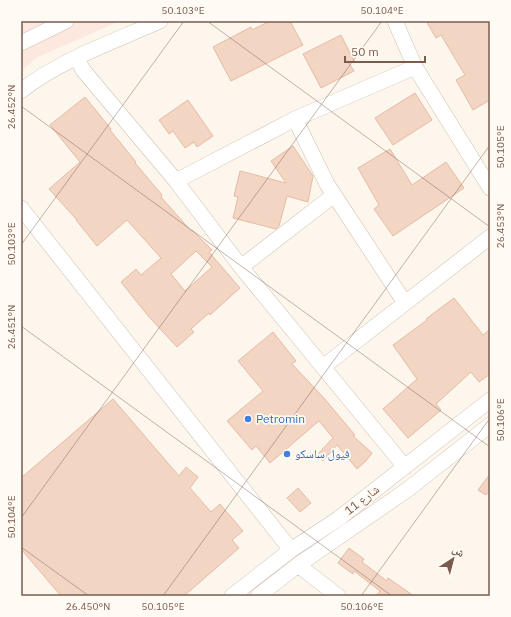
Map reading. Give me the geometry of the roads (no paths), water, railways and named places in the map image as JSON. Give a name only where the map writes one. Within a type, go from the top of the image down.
[{"type":"street","points":[[21,43],[66,21]]},
{"type":"street","points":[[21,91],[36,79],[77,58],[160,21]]},
{"type":"street","points":[[395,21],[416,67],[490,188]]},
{"type":"street","points":[[77,58],[83,70],[176,181],[241,267],[404,467]]},
{"type":"street","points":[[176,181],[295,119],[416,67]]},
{"type":"street","points":[[295,119],[327,184],[405,303]]},
{"type":"street","points":[[241,267],[334,195]]},
{"type":"street","points":[[21,208],[291,550]]},
{"type":"street","points":[[323,367],[490,237]]},
{"type":"street","name":"شارع 11","points":[[232,596],[291,550],[338,519],[490,400]]},
{"type":"street","name":"شارع 11","points":[[258,596],[298,564],[407,490],[490,425]]},
{"type":"street","points":[[298,564],[338,596]]},
{"type":"place","name":"Petromin","points":[[248,419]]},
{"type":"place","name":"فيول ساسكو","points":[[287,454]]}]
